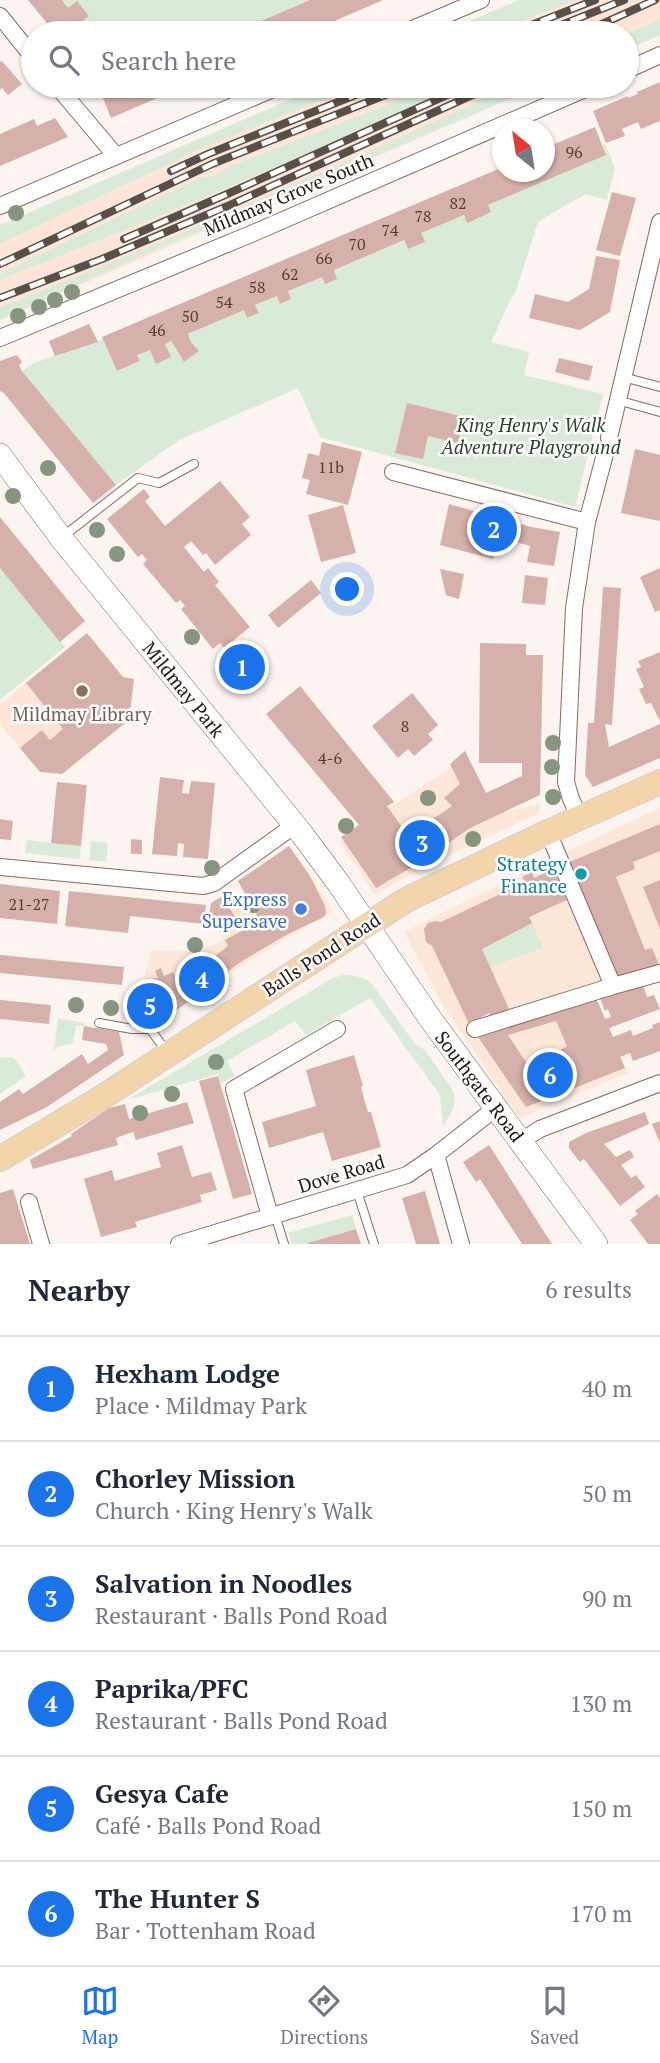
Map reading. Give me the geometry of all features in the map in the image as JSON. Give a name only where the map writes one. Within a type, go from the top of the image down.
[{"type":"main road","name":"Balls Pond Road","points":[[0,1159],[98,1100],[412,896],[660,782]]},
{"type":"street","points":[[431,21],[481,0]]},
{"type":"street","points":[[0,16],[21,42]]},
{"type":"street","points":[[639,65],[660,55]]},
{"type":"street","points":[[67,98],[116,156]]},
{"type":"street","points":[[0,206],[252,98]]},
{"type":"street","name":"Mildmay Grove South","points":[[0,338],[251,234],[564,98]]},
{"type":"street","points":[[580,818],[569,793],[565,768],[574,608],[587,522],[660,222]]},
{"type":"street","name":"Mildmay Park","points":[[0,454],[61,538],[295,825],[366,925]]},
{"type":"street","points":[[393,472],[587,522]]},
{"type":"street","points":[[0,867],[203,886],[214,883],[295,825]]},
{"type":"street","points":[[548,832],[613,986]]},
{"type":"street","name":"Southgate Road","points":[[366,925],[429,1017],[596,1244]]},
{"type":"street","points":[[475,1029],[660,973]]},
{"type":"street","points":[[272,1216],[234,1089],[343,1030]]},
{"type":"street","points":[[521,1141],[547,1126],[660,1083]]},
{"type":"street","name":"Dove Road","points":[[179,1244],[407,1174],[497,1107]]},
{"type":"street","points":[[436,1155],[461,1244]]},
{"type":"street","points":[[29,1202],[41,1244]]},
{"type":"lane","points":[[624,377],[660,387]]},
{"type":"lane","points":[[617,400],[660,412]]},
{"type":"lane","points":[[61,538],[138,478],[159,482],[194,464]]},
{"type":"lane","points":[[99,1023],[132,1029],[150,1029],[169,1054]]},
{"type":"lane","points":[[357,1191],[374,1244]]},
{"type":"lane","points":[[272,1216],[284,1244]]},
{"type":"shaded area","points":[[565,0],[660,0],[660,35],[639,44],[639,21],[523,21],[542,14]]},
{"type":"shaded area","points":[[328,98],[404,98],[227,167],[217,175],[201,177],[0,273],[0,244],[205,147]]},
{"type":"shaded area","points":[[427,98],[512,98],[0,320],[0,280],[222,189]]},
{"type":"shaded area","points":[[26,683],[74,742],[86,732],[97,746],[62,774],[40,772],[0,724],[0,705]]},
{"type":"shaded area","points":[[463,759],[491,816],[540,803],[539,813],[423,868],[374,895],[340,841]]},
{"type":"shaded area","points":[[660,808],[660,964],[596,985],[597,1000],[628,1073],[519,1118],[443,1005],[404,932]]},
{"type":"shaded area","points":[[255,869],[277,911],[310,876],[333,911],[221,978],[150,1029],[132,1029],[151,950],[191,952],[191,946],[208,947],[224,940],[216,927],[235,917],[229,907],[247,897],[238,881]]},
{"type":"green space","points":[[62,0],[310,0],[261,21],[79,21]]},
{"type":"green space","points":[[519,0],[576,0],[522,21],[470,21]]},
{"type":"green space","points":[[660,19],[660,35],[639,44],[639,29]]},
{"type":"green space","points":[[293,98],[328,98],[205,147],[0,244],[0,225]]},
{"type":"green space","points":[[404,98],[428,98],[229,187],[0,280],[0,273],[201,177],[217,175],[227,167]]},
{"type":"green space","points":[[486,98],[512,98],[157,249],[0,320],[0,307],[322,172]]},
{"type":"green space","name":"King Henry's Walk Adventure Playground","points":[[605,144],[615,168],[607,200],[585,194],[538,222],[515,294],[491,342],[529,352],[524,375],[603,394],[575,507],[320,437],[298,388],[179,440],[116,485],[22,371],[32,364],[103,339],[117,371],[140,362],[137,355],[150,350],[156,363],[170,356],[165,344],[171,341],[184,362],[199,351],[188,334],[244,310],[248,318],[259,313],[255,305],[277,296],[281,304],[291,299],[288,291],[322,277],[337,279],[334,270],[404,240],[408,249],[424,243],[421,233],[464,215],[467,222],[490,213],[488,205],[542,182],[555,182],[555,177],[606,155],[602,145]]},
{"type":"green space","points":[[0,568],[65,647],[0,700]]},
{"type":"green space","points":[[27,840],[81,846],[80,859],[25,853]]},
{"type":"green space","points":[[91,841],[108,843],[106,862],[89,860]]},
{"type":"green space","points":[[532,923],[543,948],[490,967],[482,949]]},
{"type":"green space","points":[[343,975],[358,977],[372,984],[415,1044],[425,1050],[452,1089],[454,1104],[443,1127],[440,1095],[370,998],[306,1035],[295,1021],[227,1061],[235,1077],[221,1083],[218,1074],[127,1100],[333,978]]},
{"type":"green space","points":[[58,1018],[85,1023],[84,1026],[76,1026],[73,1043],[54,1050]]},
{"type":"green space","points":[[0,1057],[14,1058],[26,1076],[0,1094]]},
{"type":"green space","points":[[352,1215],[356,1229],[312,1244],[292,1244],[288,1233]]},
{"type":"building","points":[[28,0],[62,0],[68,8],[77,1],[89,16],[83,21],[45,21]]},
{"type":"building","points":[[310,0],[383,0],[335,21],[261,21]]},
{"type":"building","points":[[2,61],[21,83],[8,95],[2,88],[0,90]]},
{"type":"building","points":[[660,82],[660,121],[641,129],[638,122],[622,129],[625,136],[606,143],[593,111],[623,98],[639,98],[639,91]]},
{"type":"building","points":[[103,98],[157,98],[111,118]]},
{"type":"building","points":[[55,118],[68,137],[0,166],[0,134],[34,119],[37,126]]},
{"type":"building","points":[[595,127],[606,155],[555,177],[555,144]]},
{"type":"building","points":[[492,172],[492,182],[542,182],[488,205],[491,212],[467,223],[464,215],[421,233],[425,242],[408,249],[404,240],[334,270],[337,279],[325,284],[322,277],[288,291],[291,299],[280,304],[277,296],[255,305],[259,313],[247,318],[244,310],[188,334],[199,351],[184,362],[171,341],[165,344],[171,357],[156,364],[150,350],[137,355],[140,361],[117,371],[102,337]]},
{"type":"building","points":[[612,192],[636,198],[620,256],[596,250]]},
{"type":"building","points":[[596,256],[620,260],[610,312],[580,330],[529,318],[535,294],[568,302],[589,289]]},
{"type":"building","points":[[89,324],[98,342],[55,356],[49,341]]},
{"type":"building","points":[[17,355],[22,362],[19,365],[22,371],[116,485],[93,503],[0,391],[0,361]]},
{"type":"building","points":[[559,358],[593,366],[589,381],[555,372]]},
{"type":"building","points":[[407,403],[464,417],[458,443],[428,436],[423,459],[395,453]]},
{"type":"building","points":[[322,442],[362,452],[348,505],[306,494],[310,480],[302,478],[308,453],[319,456]]},
{"type":"building","points":[[635,449],[660,455],[660,521],[621,513]]},
{"type":"building","points":[[220,481],[250,517],[242,524],[251,535],[215,565],[206,553],[203,555],[191,541],[184,547],[204,572],[208,568],[219,582],[215,585],[250,627],[224,648],[220,643],[213,649],[181,609],[185,606],[180,600],[176,603],[143,564],[147,560],[142,554],[138,557],[107,519],[144,489],[150,497],[145,501],[165,526]]},
{"type":"building","points":[[449,504],[531,527],[560,532],[554,566],[527,562],[530,546],[498,537],[493,559],[440,545]]},
{"type":"building","points":[[343,505],[356,553],[321,562],[308,515]]},
{"type":"building","points":[[0,517],[85,621],[60,642],[0,568]]},
{"type":"building","points":[[660,568],[660,610],[655,612],[640,577]]},
{"type":"building","points":[[440,569],[464,574],[459,599],[446,595]]},
{"type":"building","points":[[525,575],[548,578],[545,605],[522,603]]},
{"type":"building","points":[[311,580],[321,593],[278,628],[268,615]]},
{"type":"building","points":[[603,587],[621,588],[612,725],[605,724],[609,747],[660,724],[660,758],[593,787],[585,775],[588,723],[594,723]]},
{"type":"building","name":"Mildmay Library","points":[[87,633],[123,677],[134,679],[129,720],[62,774],[40,772],[20,748],[42,730],[50,740],[63,729],[26,683]]},
{"type":"building","points":[[237,641],[267,677],[247,694],[217,657]]},
{"type":"building","points":[[480,643],[526,644],[526,655],[543,655],[540,795],[470,828],[424,860],[376,888],[341,837],[359,825],[266,714],[300,686],[394,802],[387,806],[408,836],[452,806],[444,798],[460,784],[450,764],[465,751],[486,793],[522,776],[522,763],[479,763]]},
{"type":"building","points":[[660,652],[660,721],[651,703],[646,704],[639,689],[644,687],[636,669],[641,667],[638,661]]},
{"type":"building","points":[[412,693],[438,725],[428,734],[433,740],[414,756],[408,749],[398,758],[372,726]]},
{"type":"building","points":[[160,777],[184,780],[182,793],[189,794],[191,781],[215,783],[208,859],[183,857],[184,844],[178,843],[177,856],[152,854]]},
{"type":"building","points":[[57,782],[87,785],[81,846],[51,843]]},
{"type":"building","points":[[0,819],[13,821],[11,840],[0,839]]},
{"type":"building","points":[[660,824],[660,851],[633,862],[635,869],[616,877],[645,950],[652,948],[659,965],[614,978],[567,863]]},
{"type":"building","points":[[131,839],[142,840],[142,854],[131,854]]},
{"type":"building","points":[[289,846],[310,876],[325,906],[324,917],[288,934],[239,963],[165,1019],[150,1021],[134,1018],[143,980],[158,978],[155,971],[161,968],[164,976],[173,972],[179,984],[228,946],[225,940],[260,921],[238,881]]},
{"type":"building","points":[[553,869],[567,900],[529,917],[532,923],[482,949],[509,1009],[492,1017],[489,1013],[469,1024],[432,946],[426,942],[424,929],[428,923],[441,922],[525,882],[522,877],[532,872],[534,878]]},
{"type":"building","points":[[660,880],[660,929],[643,887]]},
{"type":"building","points":[[0,884],[60,891],[57,924],[0,918]]},
{"type":"building","points":[[69,891],[206,905],[204,924],[130,916],[128,933],[65,926]]},
{"type":"building","points":[[223,896],[235,917],[216,927],[209,916],[211,903]]},
{"type":"building","points":[[0,955],[124,967],[122,985],[0,973]]},
{"type":"building","points":[[643,985],[647,997],[654,995],[660,1009],[609,1028],[613,1037],[631,1030],[633,1036],[653,1028],[652,1025],[660,1022],[660,1051],[633,1061],[630,1053],[620,1057],[625,1068],[526,1107],[476,1034],[597,1000],[605,1019],[611,1017],[608,1009],[605,1011],[600,998]],"holes":[[[556,1021],[567,1046],[530,1068],[508,1035]]]},
{"type":"building","points":[[0,1000],[51,1005],[49,1024],[0,1019]]},
{"type":"building","points":[[84,1026],[119,1032],[124,1055],[47,1107],[0,1130],[0,1102],[19,1089],[23,1094],[82,1054],[88,1064],[108,1050],[106,1044],[82,1040]]},
{"type":"building","points":[[354,1055],[364,1099],[368,1112],[371,1112],[381,1147],[332,1161],[323,1132],[269,1148],[262,1122],[316,1106],[306,1070]]},
{"type":"building","points":[[218,1076],[252,1194],[233,1199],[199,1081]]},
{"type":"building","points":[[187,1102],[194,1123],[136,1140],[133,1132],[116,1138],[118,1145],[33,1169],[30,1160],[72,1136],[71,1134],[109,1108],[125,1104],[129,1119]]},
{"type":"building","points":[[645,1112],[649,1124],[604,1144],[616,1157],[630,1150],[634,1157],[621,1165],[631,1178],[636,1175],[645,1187],[620,1206],[584,1159],[580,1162],[569,1148],[569,1142],[586,1133]]},
{"type":"building","points":[[660,1121],[660,1143],[652,1124]]},
{"type":"building","points":[[182,1145],[192,1177],[211,1172],[217,1190],[200,1195],[202,1202],[135,1222],[137,1227],[101,1237],[84,1179],[112,1170],[115,1181],[161,1167],[157,1153]]},
{"type":"building","points":[[489,1145],[552,1244],[522,1244],[480,1179],[476,1182],[463,1162]]},
{"type":"building","points":[[13,1189],[30,1244],[0,1244],[0,1193]]},
{"type":"building","points":[[425,1191],[440,1244],[416,1244],[402,1198]]},
{"type":"building","points":[[657,1194],[660,1198],[660,1244],[648,1244],[630,1220],[638,1214],[635,1211]]},
{"type":"building","points":[[356,1229],[361,1244],[308,1244],[308,1243]]},
{"type":"railway","points":[[542,21],[595,0]]},
{"type":"railway","points":[[571,21],[624,0]]},
{"type":"railway","points":[[609,21],[655,0]]},
{"type":"railway","points":[[171,171],[348,98]]},
{"type":"railway","points":[[0,264],[212,164],[378,98]]},
{"type":"railway","points":[[124,239],[440,98]]},
{"type":"railway","points":[[0,298],[230,205],[466,98]]},
{"type":"place","name":"Chorley Mission","points":[[494,529]]},
{"type":"place","name":"Hexham Lodge","points":[[242,667]]},
{"type":"place","name":"Mildmay Library","points":[[82,691]]},
{"type":"place","name":"Salvation in Noodles","points":[[422,843]]},
{"type":"place","name":"Strategy Finance","points":[[581,874]]},
{"type":"place","name":"Express Supersave","points":[[301,909]]},
{"type":"place","name":"Paprika/PFC","points":[[202,979]]},
{"type":"place","name":"Gesya Cafe","points":[[150,1006]]},
{"type":"place","name":"The Hunter S","points":[[550,1075]]}]
